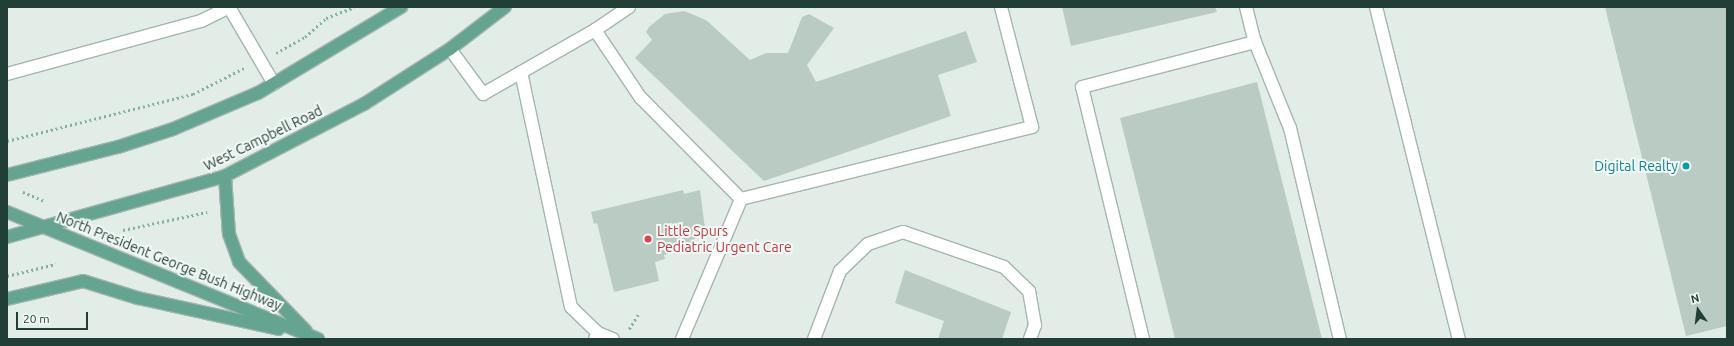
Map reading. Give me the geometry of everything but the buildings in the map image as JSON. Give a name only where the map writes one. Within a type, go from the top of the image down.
[{"type":"main road","points":[[7,175],[111,149],[173,129],[274,84],[401,7]]},
{"type":"main road","name":"West Campbell Road","points":[[7,237],[48,227],[225,176],[364,104],[450,49],[506,7]]},
{"type":"main road","points":[[225,176],[229,234],[239,262],[315,338]]},
{"type":"main road","name":"North President George Bush Highway","points":[[7,212],[48,227],[315,338]]},
{"type":"main road","points":[[7,298],[83,281],[138,298],[315,338]]},
{"type":"lane","points":[[7,74],[201,21],[229,7],[274,84]]},
{"type":"lane","points":[[450,49],[483,94],[595,30],[629,7]]},
{"type":"lane","points":[[742,199],[1032,127],[1001,7]]},
{"type":"lane","points":[[1246,7],[1255,42],[1290,128],[1340,339]]},
{"type":"lane","points":[[1376,7],[1459,339]]},
{"type":"lane","points":[[595,30],[640,97],[742,199]]},
{"type":"lane","points":[[1143,339],[1082,88],[1255,42]]},
{"type":"lane","points":[[521,72],[570,307],[596,336],[613,339]]},
{"type":"lane","points":[[682,339],[742,199]]},
{"type":"lane","points":[[814,339],[840,271],[868,244],[903,232],[1004,266],[1029,291],[1035,325],[1030,339]]},
{"type":"path","points":[[281,50],[305,37],[326,18],[354,7]]},
{"type":"path","points":[[7,141],[193,94],[242,69]]},
{"type":"path","points":[[24,192],[44,200]]},
{"type":"path","points":[[123,230],[207,212]]},
{"type":"path","points":[[7,276],[56,264]]},
{"type":"path","points":[[629,330],[639,312]]},
{"type":"place","name":"Digital Realty","points":[[1686,166]]},
{"type":"place","name":"Little Spurs Pediatric Urgent Care","points":[[648,239]]}]
